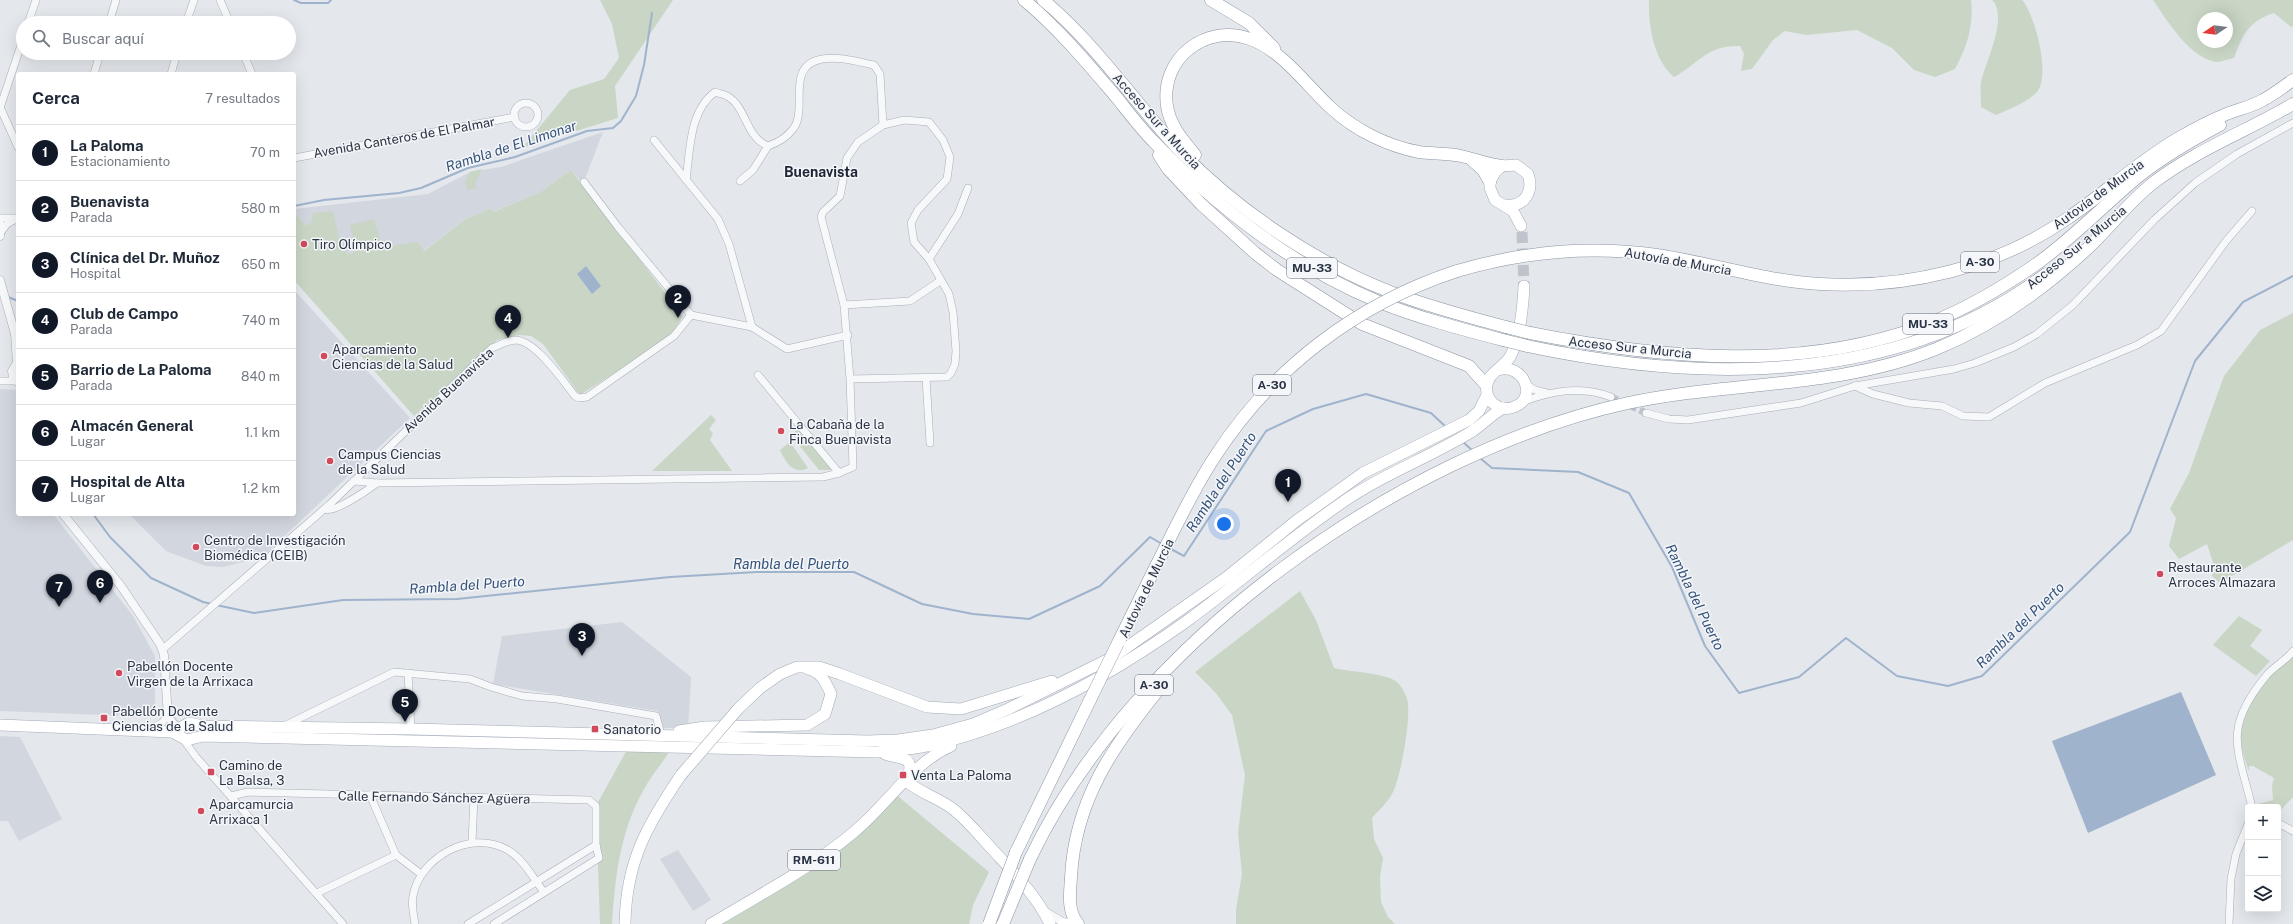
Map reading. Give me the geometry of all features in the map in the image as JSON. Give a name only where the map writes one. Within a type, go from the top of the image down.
[{"type":"highway","name":"Acceso Sur a Murcia","points":[[1024,0],[1074,48],[1153,141],[1226,211],[1291,256],[1378,302],[1527,346],[1613,361],[1715,369],[1817,365],[1887,352],[1942,333],[2008,300],[2063,260],[2136,197]]},
{"type":"highway","name":"Acceso Sur a Murcia","points":[[1043,0],[1085,40],[1169,138],[1237,203],[1268,226],[1342,269],[1392,293],[1506,328],[1599,346],[1633,350],[1731,355],[1824,350],[1860,344],[1906,332],[1961,310],[2012,280],[2063,243],[2153,166],[2195,138],[2262,101]]},
{"type":"highway","points":[[1211,0],[1227,8],[1254,28],[1317,94]]},
{"type":"highway","points":[[1202,171],[1195,154],[1174,127],[1170,117],[1166,96],[1169,79],[1176,62],[1191,46],[1208,37],[1220,35],[1232,35],[1251,40],[1277,56],[1345,120],[1388,143],[1418,152],[1456,155],[1471,160],[1502,166]]},
{"type":"highway","name":"Autovía de Murcia","points":[[989,924],[1016,852],[1155,568],[1213,459],[1242,418],[1278,379],[1313,347],[1368,310],[1403,292],[1457,271],[1530,254],[1593,250],[1658,255],[1774,279],[1817,284],[1872,284],[1926,277],[1974,264],[2037,237],[2080,210],[2141,163],[2176,139],[2212,121],[2262,101],[2293,80]]},
{"type":"highway","name":"Autovía de Murcia","points":[[1003,924],[1030,858],[1049,823],[1084,769],[1143,695],[1221,619],[1270,577],[1368,510],[1430,476],[1489,448],[1528,432],[1582,414],[1673,395],[1837,377],[1887,366],[1924,354],[1975,330],[2036,291],[2085,251],[2136,197],[2182,163],[2293,104]]},
{"type":"highway","points":[[1153,141],[1162,160],[1201,204],[1277,270],[1362,324],[1469,366],[1487,390]]},
{"type":"highway","points":[[1471,160],[1483,170],[1490,182]]},
{"type":"highway","points":[[1078,924],[1071,913],[1070,903],[1071,867],[1076,838],[1087,800],[1112,751],[1159,689],[1195,649],[1268,582],[1316,545]]},
{"type":"main road","points":[[1516,165],[1528,174],[1530,189],[1524,200],[1522,229],[1513,211],[1495,200],[1490,188],[1490,182],[1495,172],[1502,166],[1516,165]]},
{"type":"main road","points":[[1506,206],[1516,205],[1524,200]]},
{"type":"main road","points":[[181,729],[203,726],[411,729],[898,740],[933,735],[973,724],[1113,656],[1227,577],[1296,521],[1363,473],[1439,436],[1459,425],[1479,411],[1487,390],[1489,378],[1498,370],[1512,352],[1522,308],[1524,286]]},
{"type":"main road","points":[[1487,390],[1492,403],[1503,408],[1513,408],[1521,402],[1526,393],[1526,384],[1519,372],[1512,352]]},
{"type":"main road","points":[[1498,370],[1507,368],[1519,372]]},
{"type":"main road","points":[[0,725],[147,730],[181,729],[397,739],[672,748],[876,752],[925,747],[991,728],[1061,697],[1133,658],[1188,620],[1340,504],[1472,431],[1503,408]]},
{"type":"main road","points":[[625,924],[630,876],[640,844],[664,800],[682,775],[738,709],[760,688],[780,674],[797,668],[819,668],[840,674],[927,707],[961,709],[1080,673]]},
{"type":"main road","points":[[644,735],[661,734],[705,727],[807,725],[825,714],[831,694],[825,680],[814,670],[797,668]]},
{"type":"main road","name":"RM-611","points":[[711,924],[833,849],[874,814],[938,751],[991,728]]},
{"type":"main road","points":[[397,739],[411,729]]},
{"type":"main road","points":[[411,729],[423,740]]},
{"type":"main road","points":[[876,752],[907,760],[911,766],[906,781],[914,787],[940,800],[963,818],[1013,872],[1042,909],[1050,924]]},
{"type":"main road","points":[[1065,924],[1075,924]]},
{"type":"street","points":[[30,16],[36,0]]},
{"type":"street","points":[[111,16],[116,0]]},
{"type":"street","points":[[188,16],[194,0]]},
{"type":"street","points":[[220,0],[227,16]]},
{"type":"street","points":[[740,181],[753,170],[768,146],[778,142],[794,128],[798,110],[800,77],[808,65],[822,58],[846,60],[874,66],[880,74],[883,125]]},
{"type":"street","points":[[16,60],[0,107],[16,143]]},
{"type":"street","points":[[95,72],[98,60]]},
{"type":"street","points":[[172,72],[175,60]]},
{"type":"street","points":[[246,60],[251,72]]},
{"type":"street","points":[[686,180],[692,133],[698,113],[707,99],[715,92],[728,96],[739,110],[750,131],[759,143],[768,146]]},
{"type":"street","name":"Avenida Canteros de El Palmar","points":[[296,158],[515,117]]},
{"type":"street","points":[[354,481],[377,483],[823,477],[839,473],[853,467],[848,335],[844,305],[821,217],[823,212],[840,196],[847,158],[858,142],[883,125],[904,120],[929,122],[943,140],[950,157],[947,179],[918,210],[911,223],[914,242],[929,260],[949,294],[953,312],[955,364],[951,374],[947,377],[850,379]]},
{"type":"street","points":[[1646,413],[1669,419],[1688,420],[1801,403],[1855,386],[1975,363],[2014,347],[2037,334],[2074,306],[2154,220],[2194,183],[2237,154],[2293,123]]},
{"type":"street","points":[[654,140],[718,220],[729,244],[752,327]]},
{"type":"street","points":[[584,182],[618,227],[691,315],[752,327],[787,349],[848,335]]},
{"type":"street","points":[[929,260],[958,214],[968,188]]},
{"type":"street","points":[[1855,386],[1873,394],[1909,403],[1942,406],[1963,416],[1989,417],[2046,383],[2137,345],[2160,331],[2226,241],[2252,211]]},
{"type":"street","points":[[0,218],[16,218]]},
{"type":"street","points":[[0,230],[16,219]]},
{"type":"street","points":[[0,280],[16,337]]},
{"type":"street","points":[[844,305],[910,300],[940,281]]},
{"type":"street","name":"Avenida Buenavista","points":[[162,650],[195,619],[329,505],[409,425],[492,348],[508,341],[518,340],[533,349],[546,360],[575,396],[579,398],[586,397],[674,336],[691,315]]},
{"type":"street","points":[[1,381],[15,379],[13,366],[16,362]]},
{"type":"street","points":[[758,375],[839,473]]},
{"type":"street","points":[[926,378],[930,444]]},
{"type":"street","points":[[1526,384],[1535,390],[1551,393]]},
{"type":"street","points":[[1521,402],[1551,393],[1576,389],[1588,390],[1611,397]]},
{"type":"street","points":[[329,505],[324,510],[334,508],[348,501],[377,483]]},
{"type":"street","points":[[65,516],[121,586],[162,650],[181,729],[196,757],[343,924]]},
{"type":"street","points":[[2251,804],[2236,740],[2238,722],[2248,699],[2268,674],[2290,656],[2293,650]]},
{"type":"street","points":[[281,728],[394,672],[470,679],[522,696],[557,699],[656,716],[661,734]]},
{"type":"street","points":[[408,673],[411,729]]},
{"type":"street","points":[[147,730],[160,724],[181,729]]},
{"type":"street","name":"Calle Fernando Sánchez Agüera","points":[[231,796],[248,792],[589,800],[596,806],[596,845],[599,858],[544,892]]},
{"type":"street","points":[[370,795],[396,855],[421,874]]},
{"type":"street","points":[[472,842],[474,798]]},
{"type":"street","points":[[2281,825],[2293,831]]},
{"type":"street","points":[[2229,924],[2230,879],[2236,854],[2245,832]]},
{"type":"street","points":[[415,924],[413,897],[421,874],[434,861],[452,849],[472,842],[491,844],[506,849],[525,864],[544,892],[494,924]]},
{"type":"street","points":[[468,924],[596,845]]},
{"type":"street","points":[[317,893],[396,855]]},
{"type":"street","points":[[1042,909],[1065,924]]},
{"type":"shaded area","points":[[603,132],[583,184],[571,170],[539,193],[492,212],[491,208],[466,219],[394,273],[378,238],[355,247],[356,251],[334,261],[296,214],[296,209],[428,194],[470,172],[501,167]]},
{"type":"shaded area","name":"Campus Ciencias de la Salud","points":[[296,292],[410,418],[262,557],[223,567],[206,566],[166,551],[131,516],[296,516]]},
{"type":"shaded area","points":[[0,389],[16,390],[16,516],[55,516],[133,616],[155,656],[155,717],[0,711]]},
{"type":"shaded area","points":[[622,622],[691,677],[688,728],[663,728],[657,711],[493,684],[502,636]]},
{"type":"shaded area","points":[[0,736],[20,737],[62,819],[19,841],[8,821],[0,821]]},
{"type":"shaded area","points":[[678,850],[711,900],[693,911],[660,859]]},
{"type":"green space","points":[[600,0],[673,0],[615,86],[618,118],[522,148],[570,90],[604,79],[619,58],[612,24]]},
{"type":"green space","points":[[1649,0],[1971,0],[1972,9],[1969,36],[1955,69],[1935,77],[1914,70],[1892,48],[1857,30],[1806,35],[1785,31],[1773,40],[1752,69],[1741,71],[1744,54],[1740,46],[1728,46],[1719,48],[1704,56],[1674,77],[1667,70],[1657,52],[1651,31]]},
{"type":"green space","points":[[1992,0],[2022,0],[2032,18],[2040,45],[2042,60],[2041,84],[2037,92],[2023,103],[1996,115],[1981,107],[1981,82],[1997,28],[1997,8]]},
{"type":"green space","points":[[2153,0],[2293,0],[2293,26],[2291,27],[2274,13],[2265,16],[2253,24],[2244,35],[2234,58],[2219,62],[2209,60],[2199,55],[2172,28]]},
{"type":"green space","points":[[482,169],[475,184],[478,190],[475,188],[467,190],[465,182],[470,172]]},
{"type":"green space","points":[[571,170],[683,316],[670,337],[580,395],[543,344],[531,336],[520,335],[497,340],[414,416],[296,282],[296,214],[306,226],[312,222],[313,213],[333,211],[342,251],[346,251],[347,255],[356,251],[350,225],[374,219],[382,247],[418,242],[424,251],[466,219],[491,208],[493,212],[539,193]]},
{"type":"green space","points":[[2293,313],[2293,540],[2220,583],[2212,576],[2214,566],[2207,544],[2179,559],[2169,546],[2176,518],[2170,509],[2189,473],[2224,376],[2260,330]]},
{"type":"green space","points":[[711,415],[716,420],[709,429],[713,433],[710,440],[732,471],[652,471]]},
{"type":"green space","points":[[801,420],[830,456],[831,470],[819,470],[794,439],[795,425]]},
{"type":"green space","points":[[790,442],[808,468],[803,470],[794,469],[784,459],[780,450]]},
{"type":"green space","points":[[1300,591],[1316,620],[1334,668],[1386,677],[1398,683],[1407,699],[1407,731],[1396,784],[1389,799],[1372,818],[1374,839],[1383,858],[1380,877],[1381,902],[1388,917],[1395,924],[1236,924],[1236,910],[1242,874],[1238,833],[1245,775],[1232,715],[1215,692],[1195,672]]},
{"type":"green space","points":[[2239,616],[2262,630],[2250,646],[2270,661],[2256,676],[2213,645]]},
{"type":"green space","points":[[2293,653],[2293,797],[2281,810],[2281,804],[2258,804],[2273,800],[2272,786],[2274,778],[2253,766],[2249,766],[2249,771],[2243,752],[2241,735],[2243,719],[2248,705],[2267,679]]},
{"type":"green space","points":[[629,746],[672,748],[646,785],[635,807],[620,856],[612,924],[600,924],[596,806]]},
{"type":"green space","points":[[894,793],[989,872],[973,905],[969,924],[711,924],[833,849]]},
{"type":"water","points":[[586,266],[601,286],[592,294],[577,274]]},
{"type":"water","points":[[2181,692],[2216,775],[2088,833],[2052,741]]},
{"type":"waterway","points":[[294,0],[301,3],[328,3],[331,0]]},
{"type":"waterway","name":"Rambla de El Limonar","points":[[296,206],[324,200],[399,193],[421,188],[468,168],[515,157],[587,131],[613,128],[621,121],[636,96],[644,65],[652,13]]},
{"type":"waterway","name":"Rambla del Puerto","points":[[1480,458],[1492,468],[1578,472],[1629,493],[1672,567],[1705,646],[1739,693],[1799,677],[1846,638],[1897,676],[1948,686],[1982,676],[2130,532],[2195,361],[2243,302],[2293,276]]},
{"type":"waterway","name":"Rambla del Puerto","points":[[8,297],[16,300]]},
{"type":"waterway","name":"Rambla del Puerto","points":[[1169,548],[1184,556],[1266,431],[1313,409],[1366,394],[1431,413],[1446,427]]},
{"type":"waterway","name":"Rambla del Puerto","points":[[1463,442],[1473,451]]},
{"type":"waterway","name":"Rambla del Puerto","points":[[94,516],[110,537],[151,578],[203,602],[212,604]]},
{"type":"waterway","name":"Rambla del Puerto","points":[[216,605],[254,613],[343,600],[457,599],[670,577],[757,572],[854,572],[922,604],[973,614],[1029,619],[1100,586],[1150,537],[1162,544]]},
{"type":"tunnel","points":[[1522,232],[1524,286]]},
{"type":"tunnel","points":[[1611,397],[1646,413]]},
{"type":"place","name":"Tiro Olímpico","points":[[304,244]]},
{"type":"place","name":"Buenavista","points":[[678,318]]},
{"type":"place","name":"Club de Campo","points":[[508,338]]},
{"type":"place","name":"Aparcamiento Ciencias de la Salud","points":[[324,356]]},
{"type":"place","name":"La Cabaña de la Finca Buenavista","points":[[781,431]]},
{"type":"place","name":"Campus Ciencias de la Salud","points":[[330,461]]},
{"type":"place","name":"La Paloma","points":[[1288,502]]},
{"type":"place","name":"Centro de Investigación Biomédica (CEIB)","points":[[196,547]]},
{"type":"place","name":"Restaurante Arroces Almazara","points":[[2160,574]]},
{"type":"place","name":"Almacén General","points":[[100,603]]},
{"type":"place","name":"Hospital de Alta","points":[[59,607]]},
{"type":"place","name":"Clínica del Dr. Muñoz","points":[[582,656]]},
{"type":"place","name":"Pabellón Docente Virgen de la Arrixaca","points":[[119,673]]},
{"type":"place","name":"Pabellón Docente Ciencias de la Salud","points":[[104,718]]},
{"type":"place","name":"Barrio de La Paloma","points":[[405,722]]},
{"type":"place","name":"Sanatorio","points":[[595,729]]},
{"type":"place","name":"Camino de La Balsa, 3","points":[[211,772]]},
{"type":"place","name":"Venta La Paloma","points":[[903,775]]},
{"type":"place","name":"Aparcamurcia Arrixaca 1","points":[[201,811]]},
{"type":"district","name":"Buenavista","points":[[821,172]]}]
